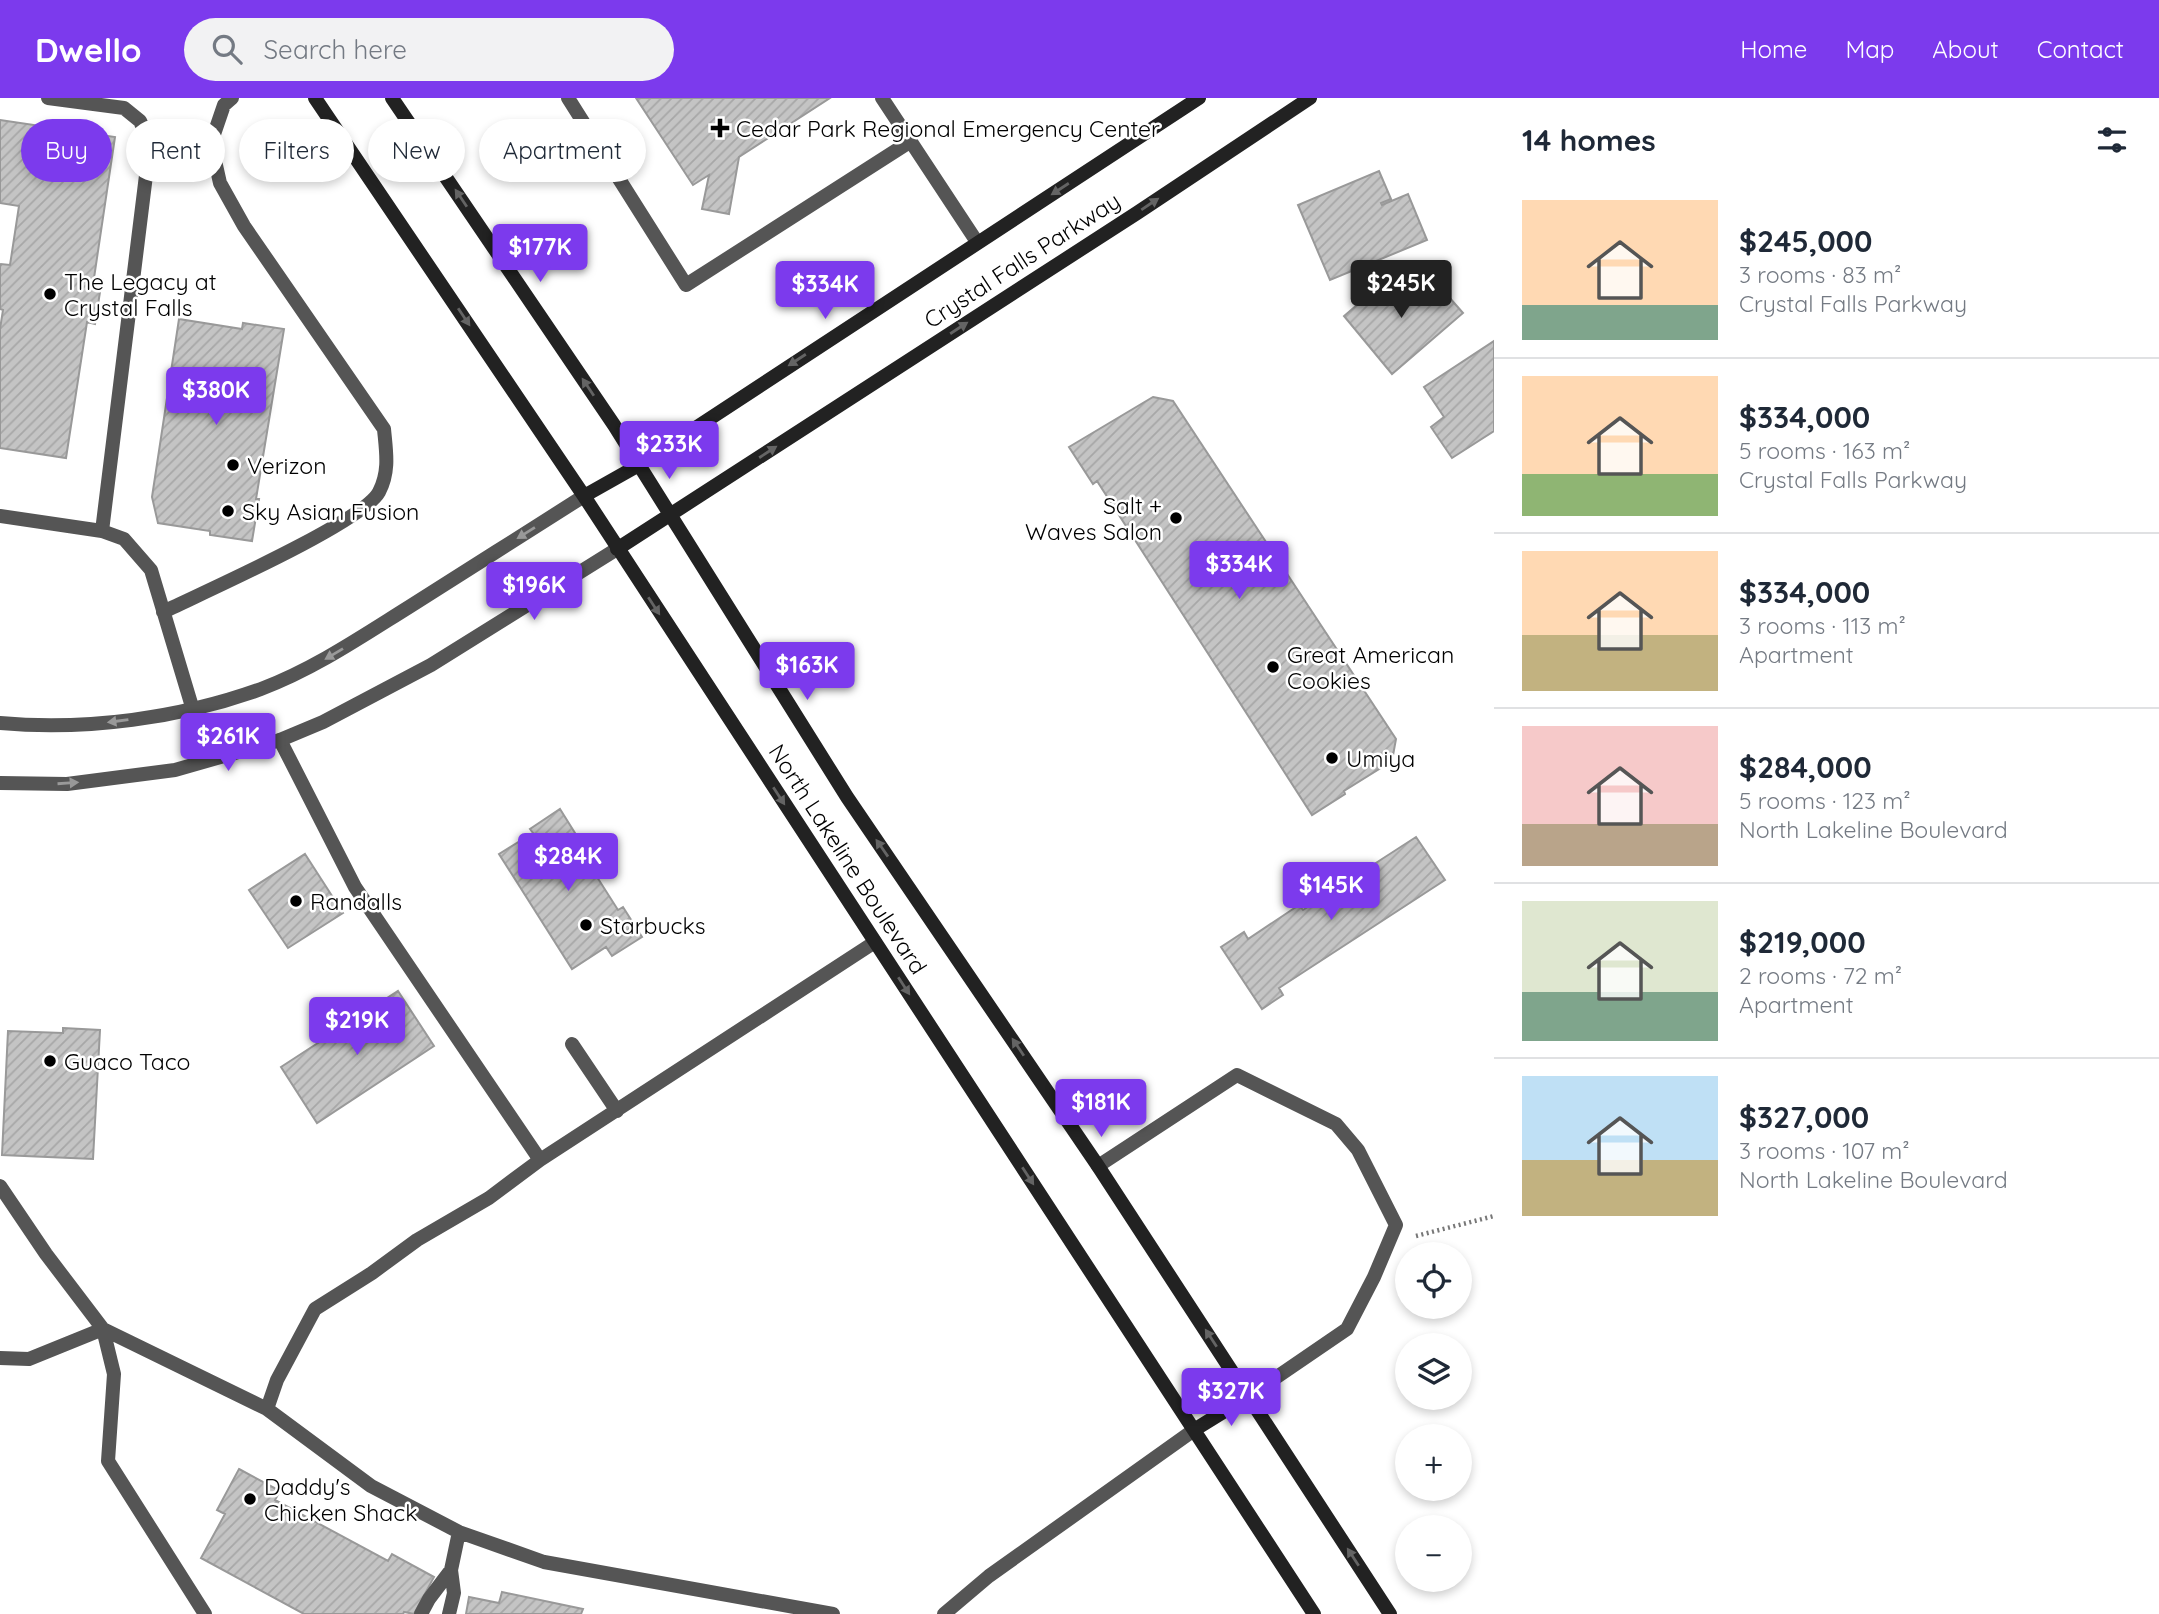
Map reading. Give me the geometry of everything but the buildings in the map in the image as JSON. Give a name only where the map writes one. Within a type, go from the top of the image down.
[{"type":"main road","name":"North Lakeline Boulevard","points":[[314,98],[584,496],[1314,1614]]},
{"type":"main road","name":"North Lakeline Boulevard","points":[[392,98],[639,465],[847,797],[1098,1166],[1390,1614]]},
{"type":"main road","name":"Crystal Falls Parkway","points":[[584,496],[639,465],[1199,98]]},
{"type":"main road","name":"Crystal Falls Parkway","points":[[617,548],[1137,213],[1310,98]]},
{"type":"main road","points":[[1195,1430],[1249,1395]]},
{"type":"street","points":[[48,98],[124,108],[140,121],[150,143],[102,531]]},
{"type":"street","points":[[163,612],[340,525],[378,494],[388,466],[384,429],[244,226],[220,183],[211,143],[224,105],[232,98]]},
{"type":"street","points":[[568,98],[686,285],[911,141]]},
{"type":"street","points":[[882,98],[977,242]]},
{"type":"street","name":"Crystal Falls Parkway","points":[[0,723],[26,726],[89,725],[193,709],[262,688],[327,659],[584,496]]},
{"type":"street","points":[[0,516],[102,531],[124,540],[151,570],[193,709]]},
{"type":"street","name":"Crystal Falls Parkway","points":[[0,783],[67,784],[175,770],[280,740],[323,722],[431,665],[617,548]]},
{"type":"street","points":[[280,740],[355,887],[540,1160]]},
{"type":"street","points":[[267,1409],[277,1380],[315,1309],[372,1273],[417,1240],[489,1198],[540,1160],[875,942]]},
{"type":"street","points":[[572,1044],[617,1111]]},
{"type":"street","points":[[1098,1166],[1237,1074],[1336,1124],[1358,1150],[1396,1225],[1374,1277],[1347,1329],[1249,1395]]},
{"type":"street","points":[[0,1186],[103,1329],[114,1374],[108,1461],[205,1614]]},
{"type":"street","points":[[0,1358],[29,1359],[103,1329],[267,1409],[371,1486],[459,1532],[544,1562],[833,1614]]},
{"type":"street","points":[[944,1614],[989,1576],[1195,1430]]},
{"type":"street","points":[[449,1614],[454,1593],[451,1570],[459,1532]]},
{"type":"street","points":[[421,1614],[451,1570]]},
{"type":"path","points":[[1388,1243],[1494,1216]]},
{"type":"place","name":"Cedar Park Regional Emergency Center","points":[[720,128]]},
{"type":"place","name":"The Legacy at Crystal Falls","points":[[50,294]]},
{"type":"place","name":"Verizon","points":[[233,465]]},
{"type":"place","name":"Sky Asian Fusion","points":[[228,511]]},
{"type":"place","name":"Salt + Waves Salon","points":[[1176,518]]},
{"type":"place","name":"Great American Cookies","points":[[1273,667]]},
{"type":"place","name":"Umiya","points":[[1332,758]]},
{"type":"place","name":"Randalls","points":[[296,901]]},
{"type":"place","name":"Starbucks","points":[[586,925]]},
{"type":"place","name":"Guaco Taco","points":[[50,1061]]},
{"type":"place","name":"Daddy's Chicken Shack","points":[[250,1499]]}]
